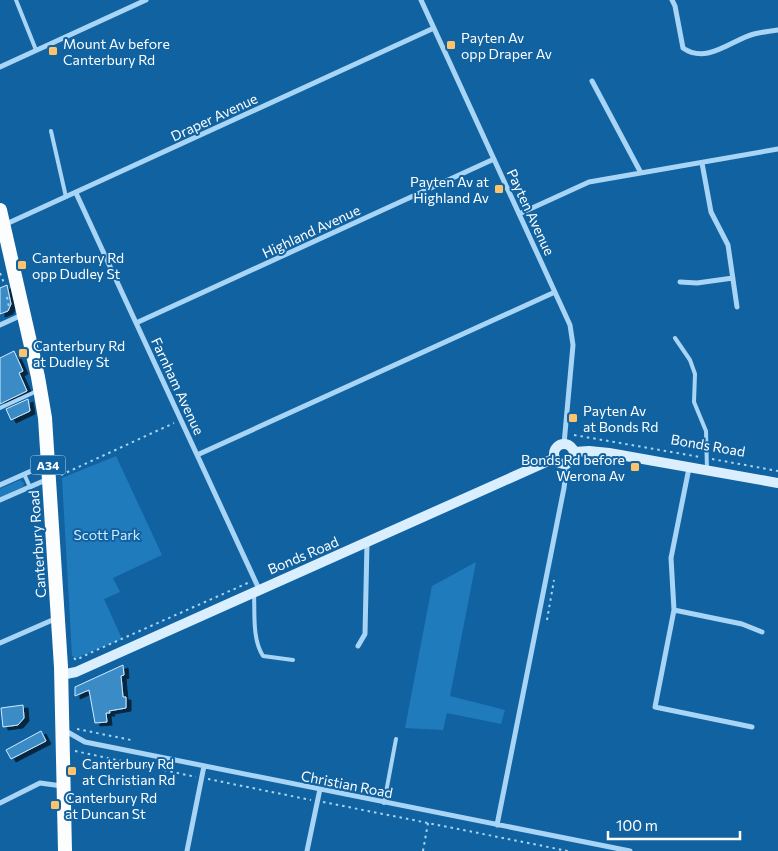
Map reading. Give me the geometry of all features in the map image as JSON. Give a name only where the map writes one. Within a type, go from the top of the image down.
[{"type":"highway","name":"Canterbury Road","points":[[0,210],[41,389],[48,463],[55,477],[61,675],[69,729],[64,786],[65,851]]},
{"type":"main road","points":[[564,444],[572,447],[574,452],[572,461],[567,464],[558,463],[555,458],[556,449],[564,444]]},
{"type":"main road","name":"Bonds Road","points":[[574,452],[609,453],[778,483]]},
{"type":"main road","name":"Bonds Road","points":[[61,675],[76,672],[555,458]]},
{"type":"street","points":[[0,67],[146,0]]},
{"type":"street","name":"Payten Avenue","points":[[421,0],[570,325],[573,339],[564,444]]},
{"type":"street","points":[[672,0],[675,6],[683,48],[690,53],[715,52],[754,34],[778,30]]},
{"type":"street","name":"Draper Avenue","points":[[4,225],[434,28]]},
{"type":"street","points":[[592,81],[642,173]]},
{"type":"street","points":[[519,214],[589,182],[778,149]]},
{"type":"street","name":"Highland Avenue","points":[[136,323],[494,159]]},
{"type":"street","points":[[702,163],[711,212],[728,245],[736,307]]},
{"type":"street","name":"Farnham Avenue","points":[[76,192],[254,579],[257,590]]},
{"type":"street","points":[[680,282],[696,283],[733,278]]},
{"type":"street","points":[[197,456],[555,292]]},
{"type":"street","points":[[0,325],[24,314]]},
{"type":"street","points":[[0,485],[48,463]]},
{"type":"street","points":[[497,825],[565,484],[567,464]]},
{"type":"street","points":[[689,468],[671,558],[674,610],[655,707],[752,727]]},
{"type":"street","points":[[0,500],[55,477]]},
{"type":"street","points":[[358,646],[365,634],[367,542]]},
{"type":"street","points":[[674,610],[742,624],[762,632]]},
{"type":"street","points":[[0,644],[58,618]]},
{"type":"street","name":"Christian Road","points":[[69,729],[85,742],[630,851]]},
{"type":"street","points":[[187,851],[204,766]]},
{"type":"street","points":[[0,803],[40,783],[64,786]]},
{"type":"street","points":[[308,851],[320,789]]},
{"type":"lane","points":[[16,0],[36,50]]},
{"type":"lane","points":[[51,131],[66,197]]},
{"type":"lane","points":[[675,338],[690,360],[695,374],[694,402],[706,431],[708,471]]},
{"type":"lane","points":[[0,408],[41,389]]},
{"type":"lane","points":[[24,474],[30,487]]},
{"type":"lane","points":[[257,590],[255,627],[260,651],[263,656],[293,660]]},
{"type":"lane","points":[[384,803],[396,739]]},
{"type":"path","points":[[0,274],[4,282]]},
{"type":"path","points":[[55,477],[181,420]]},
{"type":"path","name":"Bonds Road","points":[[574,435],[778,471]]},
{"type":"path","name":"Bonds Road","points":[[74,658],[76,660],[254,579]]},
{"type":"path","points":[[546,620],[554,580]]},
{"type":"path","points":[[69,729],[131,740]]},
{"type":"path","points":[[423,851],[428,823]]},
{"type":"green space","name":"Scott Park","points":[[116,456],[162,555],[113,578],[120,592],[104,599],[122,639],[76,658],[72,656],[62,478]]},
{"type":"green space","points":[[20,480],[24,483],[23,487],[0,497],[0,489]]},
{"type":"green space","points":[[476,562],[450,696],[505,710],[501,724],[447,713],[443,730],[405,728],[432,586]]},
{"type":"building","points":[[7,285],[11,304],[8,311],[0,314],[0,288]]},
{"type":"building","points":[[14,351],[23,371],[19,373],[27,391],[0,404],[0,358]]},
{"type":"building","points":[[28,399],[30,411],[11,420],[6,409]]},
{"type":"building","points":[[123,665],[124,675],[121,676],[123,697],[126,697],[126,708],[109,711],[110,713],[106,713],[107,722],[95,723],[89,690],[75,696],[75,687]]},
{"type":"building","points":[[23,705],[24,718],[18,725],[3,727],[1,708]]},
{"type":"building","points":[[41,731],[46,741],[11,759],[6,750]]},
{"type":"place","name":"Payten Av opp Draper Av","points":[[451,45]]},
{"type":"place","name":"Mount Av before Canterbury Rd","points":[[53,51]]},
{"type":"place","name":"Payten Av at Highland Av","points":[[499,189]]},
{"type":"place","name":"Canterbury Rd opp Dudley St","points":[[22,265]]},
{"type":"place","name":"Canterbury Rd at Dudley St","points":[[23,353]]},
{"type":"place","name":"Payten Av at Bonds Rd","points":[[573,418]]},
{"type":"place","name":"Bonds Rd before Werona Av","points":[[635,467]]},
{"type":"place","name":"Canterbury Rd at Christian Rd","points":[[72,771]]},
{"type":"place","name":"Canterbury Rd at Duncan St","points":[[55,805]]}]
